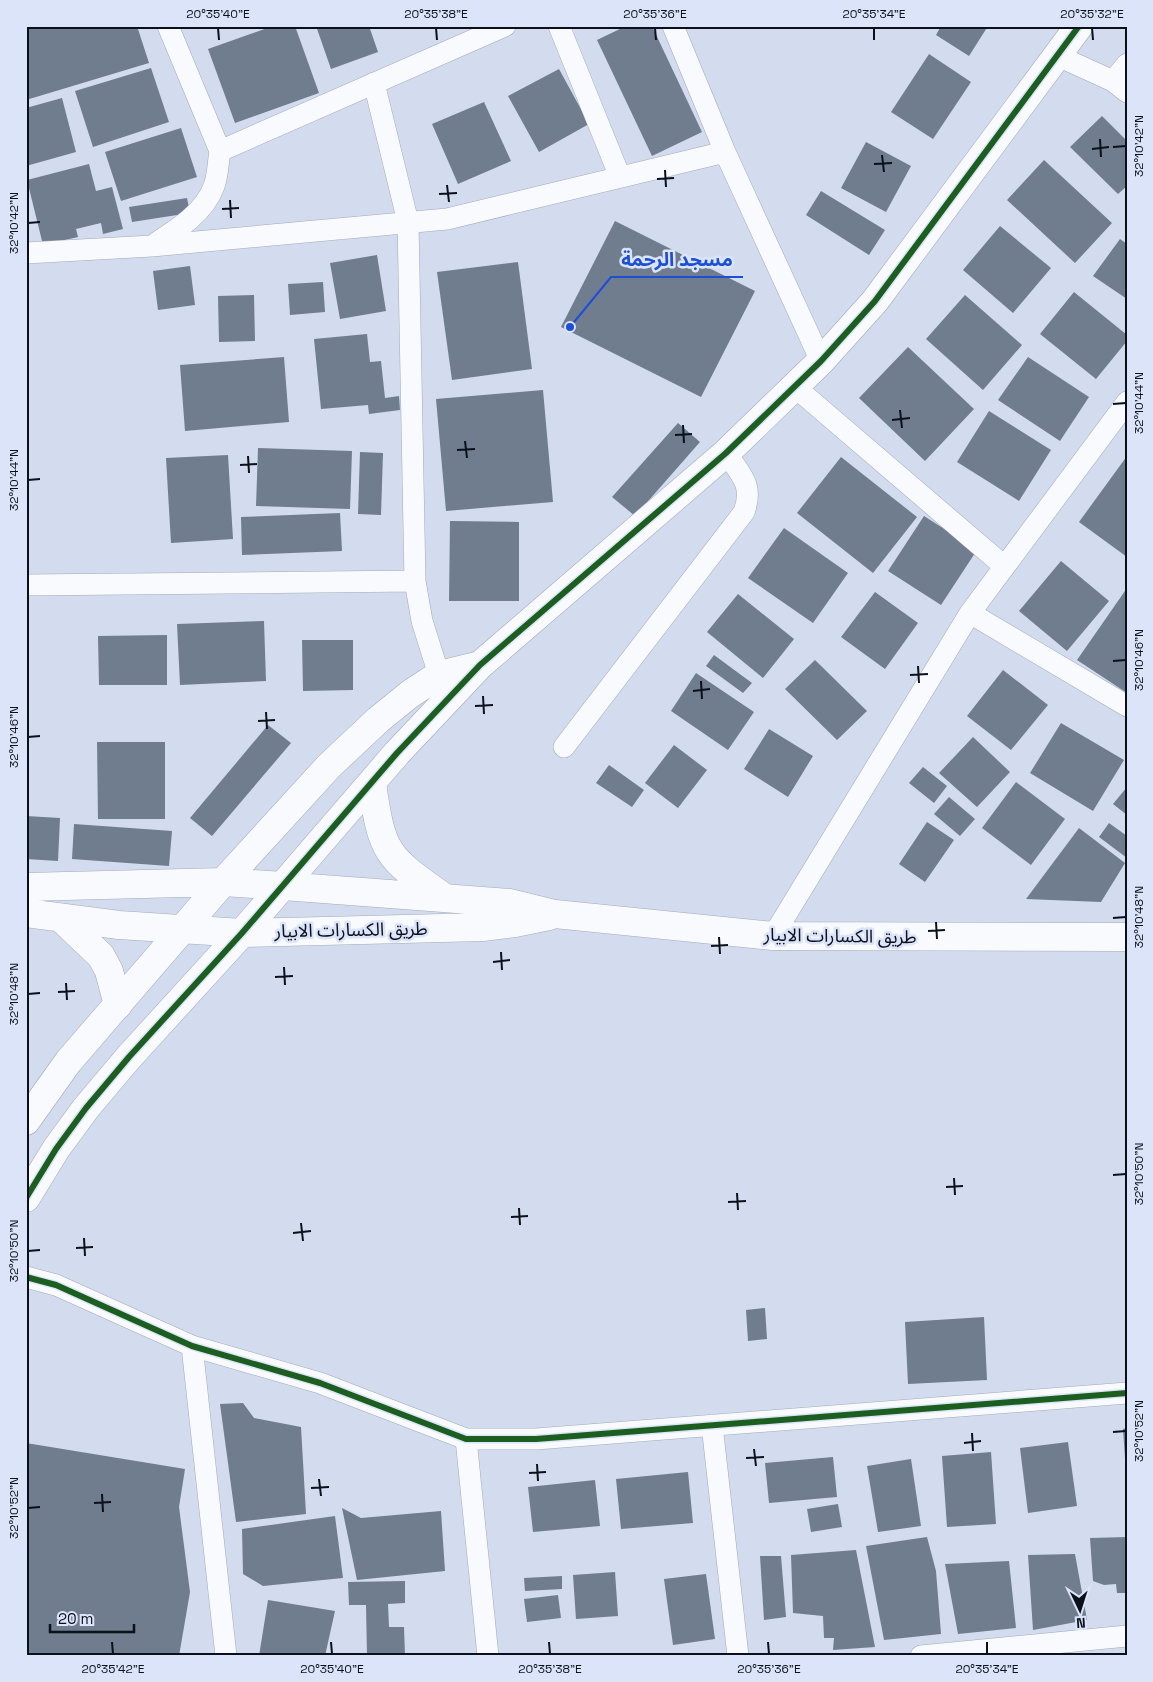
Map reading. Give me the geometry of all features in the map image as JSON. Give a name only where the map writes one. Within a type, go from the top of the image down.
[{"type":"street","points":[[152,246],[185,225],[201,207],[214,187],[220,151],[168,26]]},
{"type":"street","points":[[220,151],[505,26]]},
{"type":"street","points":[[559,26],[620,177]]},
{"type":"street","points":[[673,26],[725,152],[821,361]]},
{"type":"street","points":[[26,1198],[56,1149],[86,1108],[242,933],[372,783],[480,665],[726,453],[821,361],[875,301],[1079,26]]},
{"type":"street","points":[[1058,56],[1120,86],[1127,64]]},
{"type":"street","points":[[374,84],[408,222],[415,581],[422,621],[439,675]]},
{"type":"street","points":[[26,254],[152,246],[447,219],[725,152]]},
{"type":"street","points":[[795,387],[1004,566]]},
{"type":"street","points":[[773,936],[970,613],[1127,402]]},
{"type":"street","points":[[564,746],[744,512],[748,500],[748,485],[726,453]]},
{"type":"street","points":[[26,585],[415,581]]},
{"type":"street","points":[[970,613],[1127,706]]},
{"type":"street","points":[[26,1121],[68,1062],[223,882],[336,759],[378,720],[410,694],[439,675],[480,665]]},
{"type":"street","points":[[372,783],[377,822],[389,853],[414,876],[446,899]]},
{"type":"street","name":"طريق الكسارات الابيار","points":[[26,887],[223,882],[510,904],[555,914],[773,936],[1127,937]]},
{"type":"street","name":"طريق الكسارات الابيار","points":[[26,914],[183,930],[242,933],[483,927],[515,924],[555,914]]},
{"type":"street","points":[[61,918],[101,956],[108,971],[118,1005]]},
{"type":"street","points":[[26,1277],[56,1285],[192,1346],[320,1383],[466,1438],[536,1439],[1127,1393]]},
{"type":"street","points":[[192,1346],[226,1656]]},
{"type":"street","points":[[712,1425],[738,1656]]},
{"type":"street","points":[[466,1438],[488,1656]]},
{"type":"street","points":[[921,1656],[1026,1651],[1127,1636]]},
{"type":"building","points":[[26,26],[137,26],[149,63],[26,100]]},
{"type":"building","points":[[273,26],[295,26],[319,93],[235,123],[208,49]]},
{"type":"building","points":[[316,26],[369,26],[378,52],[331,69]]},
{"type":"building","points":[[626,26],[652,26],[702,132],[652,156],[597,40]]},
{"type":"building","points":[[941,26],[988,26],[969,56],[936,35]]},
{"type":"building","points":[[929,54],[971,82],[933,139],[891,112]]},
{"type":"building","points":[[151,68],[169,122],[93,147],[75,91]]},
{"type":"building","points":[[559,69],[589,124],[539,152],[508,96]]},
{"type":"building","points":[[62,98],[76,152],[26,166],[26,108]]},
{"type":"building","points":[[484,102],[511,161],[458,184],[432,124]]},
{"type":"building","points":[[1102,116],[1127,141],[1127,186],[1118,194],[1070,147]]},
{"type":"building","points":[[181,128],[197,177],[121,201],[105,152]]},
{"type":"building","points":[[866,142],[911,166],[886,212],[841,188]]},
{"type":"building","points":[[1044,160],[1112,223],[1075,263],[1007,200]]},
{"type":"building","points":[[89,164],[96,191],[112,187],[123,229],[103,234],[101,223],[76,229],[78,237],[43,245],[27,180]]},
{"type":"building","points":[[821,191],[885,230],[869,255],[806,215]]},
{"type":"building","points":[[187,198],[190,213],[132,222],[129,207]]},
{"type":"building","points":[[615,221],[755,291],[701,397],[561,327]]},
{"type":"building","points":[[1000,226],[1051,268],[1013,313],[963,270]]},
{"type":"building","points":[[1120,239],[1127,244],[1127,299],[1093,276]]},
{"type":"building","points":[[377,255],[386,311],[340,319],[330,263]]},
{"type":"building","points":[[518,262],[532,369],[452,380],[437,272]]},
{"type":"building","points":[[190,266],[195,305],[158,310],[153,271]]},
{"type":"building","points":[[323,282],[325,312],[290,315],[288,284]]},
{"type":"building","points":[[1074,292],[1127,335],[1127,341],[1096,379],[1040,334]]},
{"type":"building","points":[[254,295],[255,341],[219,342],[218,296]]},
{"type":"building","points":[[965,295],[1022,345],[983,390],[926,339]]},
{"type":"building","points":[[367,334],[370,362],[381,361],[385,398],[399,396],[400,410],[369,414],[368,405],[321,409],[314,339]]},
{"type":"building","points":[[908,347],[974,409],[925,461],[859,398]]},
{"type":"building","points":[[284,357],[289,422],[185,431],[180,365]]},
{"type":"building","points":[[1028,357],[1089,397],[1060,441],[998,400]]},
{"type":"building","points":[[543,390],[553,502],[446,511],[436,399]]},
{"type":"building","points":[[989,411],[1051,450],[1019,501],[957,462]]},
{"type":"building","points":[[678,423],[700,442],[635,516],[612,497]]},
{"type":"building","points":[[258,448],[352,451],[350,509],[256,506]]},
{"type":"building","points":[[360,452],[383,453],[381,515],[358,514]]},
{"type":"building","points":[[228,455],[233,539],[171,543],[166,458]]},
{"type":"building","points":[[1127,456],[1127,557],[1079,522]]},
{"type":"building","points":[[841,457],[917,517],[873,573],[797,513]]},
{"type":"building","points":[[340,513],[342,551],[242,555],[241,517]]},
{"type":"building","points":[[924,516],[977,550],[941,605],[888,571]]},
{"type":"building","points":[[450,521],[519,522],[519,601],[449,601]]},
{"type":"building","points":[[784,528],[848,573],[813,623],[748,578]]},
{"type":"building","points":[[1061,561],[1109,601],[1067,651],[1019,611]]},
{"type":"building","points":[[1127,588],[1127,693],[1077,660]]},
{"type":"building","points":[[875,592],[918,623],[885,669],[841,637]]},
{"type":"building","points":[[738,594],[794,639],[763,678],[707,632]]},
{"type":"building","points":[[264,621],[266,681],[180,685],[177,624]]},
{"type":"building","points":[[167,635],[167,685],[99,685],[98,636]]},
{"type":"building","points":[[302,640],[353,640],[353,690],[303,691]]},
{"type":"building","points":[[714,655],[752,683],[743,693],[706,666]]},
{"type":"building","points":[[815,660],[867,711],[837,740],[785,689]]},
{"type":"building","points":[[1003,670],[1048,705],[1011,750],[967,716]]},
{"type":"building","points":[[696,673],[754,712],[728,750],[671,711]]},
{"type":"building","points":[[1061,723],[1124,760],[1093,811],[1030,773]]},
{"type":"building","points":[[268,725],[291,743],[212,836],[190,818]]},
{"type":"building","points":[[769,729],[813,756],[788,797],[744,769]]},
{"type":"building","points":[[973,737],[1010,772],[977,807],[939,773]]},
{"type":"building","points":[[97,742],[165,742],[165,819],[98,819]]},
{"type":"building","points":[[674,745],[707,770],[678,808],[645,783]]},
{"type":"building","points":[[609,765],[644,790],[632,807],[596,783]]},
{"type":"building","points":[[923,767],[947,786],[934,803],[909,783]]},
{"type":"building","points":[[1016,782],[1065,819],[1031,865],[982,828]]},
{"type":"building","points":[[1127,787],[1127,815],[1113,804]]},
{"type":"building","points":[[949,797],[975,819],[960,836],[934,814]]},
{"type":"building","points":[[26,816],[60,818],[58,861],[26,859]]},
{"type":"building","points":[[927,822],[954,840],[925,882],[899,864]]},
{"type":"building","points":[[1109,823],[1127,836],[1127,858],[1099,837]]},
{"type":"building","points":[[74,824],[172,831],[169,866],[72,859]]},
{"type":"building","points":[[1079,828],[1125,863],[1101,902],[1026,899]]},
{"type":"building","points":[[765,1308],[767,1339],[748,1341],[746,1310]]},
{"type":"building","points":[[984,1317],[987,1380],[908,1384],[905,1322]]},
{"type":"building","points":[[243,1403],[254,1418],[301,1427],[306,1514],[236,1522],[220,1404]]},
{"type":"building","points":[[1127,1428],[1127,1458],[1125,1458],[1123,1429]]},
{"type":"building","points":[[1068,1442],[1077,1506],[1028,1513],[1020,1448]]},
{"type":"building","points":[[26,1443],[185,1469],[179,1507],[190,1592],[179,1656],[26,1656]]},
{"type":"building","points":[[991,1452],[996,1524],[947,1527],[942,1456]]},
{"type":"building","points":[[833,1457],[837,1497],[769,1503],[765,1463]]},
{"type":"building","points":[[911,1459],[921,1526],[878,1532],[867,1466]]},
{"type":"building","points":[[688,1472],[693,1523],[621,1529],[616,1479]]},
{"type":"building","points":[[595,1480],[600,1526],[533,1532],[528,1487]]},
{"type":"building","points":[[838,1504],[842,1527],[811,1532],[807,1509]]},
{"type":"building","points":[[342,1508],[361,1518],[441,1511],[445,1571],[357,1580]]},
{"type":"building","points":[[335,1516],[343,1578],[263,1586],[243,1574],[242,1529]]},
{"type":"building","points":[[927,1537],[936,1571],[941,1634],[884,1640],[866,1546]]},
{"type":"building","points":[[1127,1537],[1127,1593],[1117,1593],[1116,1584],[1104,1585],[1093,1581],[1090,1538]]},
{"type":"building","points":[[856,1550],[875,1647],[833,1650],[834,1638],[824,1638],[823,1616],[793,1613],[791,1555]]},
{"type":"building","points":[[1075,1554],[1087,1620],[1033,1630],[1028,1555]]},
{"type":"building","points":[[760,1556],[781,1556],[786,1617],[764,1620]]},
{"type":"building","points":[[1009,1561],[1016,1628],[958,1634],[945,1564]]},
{"type":"building","points":[[615,1572],[618,1616],[576,1619],[573,1575]]},
{"type":"building","points":[[706,1574],[715,1639],[673,1645],[664,1579]]},
{"type":"building","points":[[562,1576],[562,1589],[525,1591],[524,1578]]},
{"type":"building","points":[[405,1581],[405,1603],[388,1604],[389,1627],[404,1627],[405,1656],[367,1656],[366,1605],[349,1605],[348,1582]]},
{"type":"building","points":[[558,1595],[561,1618],[527,1622],[524,1599]]},
{"type":"building","points":[[268,1600],[335,1611],[325,1656],[259,1656]]},
{"type":"cycle path","points":[[26,1198],[56,1149],[86,1108],[129,1057],[242,933],[397,753],[480,665],[726,453],[821,361],[875,301],[1079,26]]},
{"type":"cycle path","points":[[26,1277],[56,1285],[192,1346],[320,1383],[466,1439],[536,1439],[1127,1393]]},
{"type":"place","name":"مسجد الرحمة","points":[[570,327]]}]
